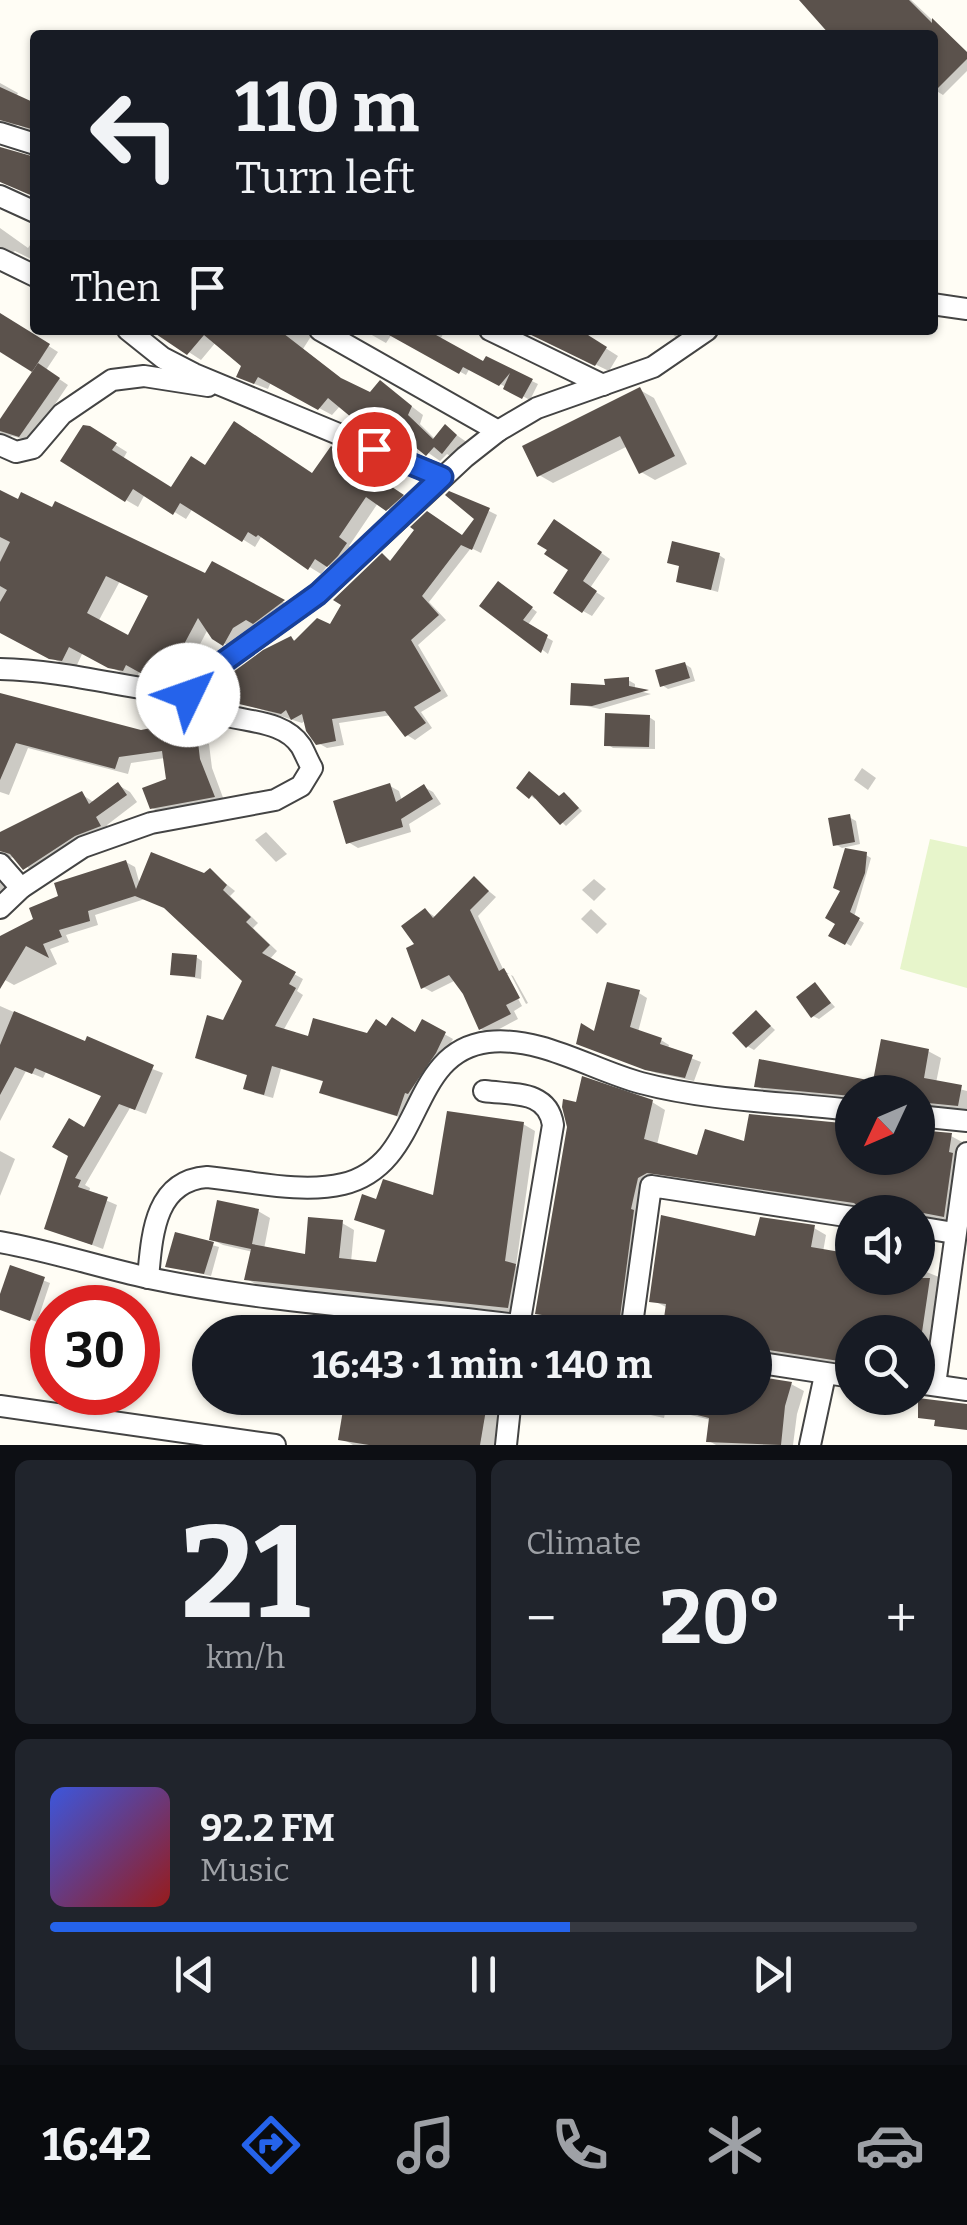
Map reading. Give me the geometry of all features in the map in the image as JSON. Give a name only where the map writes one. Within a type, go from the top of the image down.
[{"type":"street","points":[[0,133],[30,142]]},
{"type":"street","points":[[0,196],[30,210]]},
{"type":"street","points":[[0,260],[30,274]]},
{"type":"street","points":[[938,305],[967,309]]},
{"type":"street","points":[[134,335],[163,358],[225,387],[442,477]]},
{"type":"street","points":[[329,335],[498,430]]},
{"type":"street","points":[[500,335],[603,385]]},
{"type":"street","points":[[188,695],[194,683],[318,594],[498,430],[538,408],[653,367],[700,335]]},
{"type":"street","points":[[0,444],[16,452],[33,448],[62,414],[112,380],[144,376],[225,387]]},
{"type":"street","points":[[0,668],[62,672],[140,690],[188,695],[212,712],[281,730],[300,744],[312,768],[302,786],[275,800],[152,823],[84,847],[21,888],[0,908]]},
{"type":"street","points":[[0,864],[21,888]]},
{"type":"street","points":[[148,1278],[153,1224],[166,1198],[179,1185],[207,1176],[308,1187],[342,1184],[367,1175],[388,1160],[435,1073],[462,1050],[486,1042],[512,1042],[551,1051],[659,1086],[835,1108]]},
{"type":"street","points":[[484,1091],[538,1098],[551,1110],[553,1125],[521,1315]]},
{"type":"street","points":[[935,1118],[967,1121]]},
{"type":"street","points":[[935,1335],[967,1153]]},
{"type":"street","points":[[633,1315],[650,1186],[835,1214]]},
{"type":"street","points":[[935,1230],[954,1233]]},
{"type":"street","points":[[0,1242],[51,1251],[148,1278],[409,1315]]},
{"type":"street","points":[[772,1365],[835,1376]]},
{"type":"street","points":[[810,1445],[825,1375]]},
{"type":"street","points":[[935,1385],[967,1390]]},
{"type":"street","points":[[0,1406],[275,1445]]},
{"type":"street","points":[[506,1445],[509,1415]]},
{"type":"green space","points":[[930,839],[967,847],[967,988],[900,969]]},
{"type":"building","points":[[799,0],[909,0],[967,52],[967,59],[938,88],[938,30],[826,30]]},
{"type":"building","points":[[0,87],[30,101],[30,129],[0,120]]},
{"type":"building","points":[[0,147],[30,156],[30,195],[0,182]]},
{"type":"building","points":[[0,313],[50,344],[32,372],[0,352]]},
{"type":"building","points":[[157,335],[204,335],[187,355]]},
{"type":"building","points":[[204,335],[285,335],[341,378],[370,392],[380,380],[412,406],[408,415],[433,439],[445,424],[457,435],[442,454],[434,447],[426,456],[404,438],[399,444],[369,432],[328,398],[318,410],[258,377],[254,384],[236,377],[241,366]]},
{"type":"building","points":[[389,335],[436,335],[483,361],[486,356],[533,379],[522,399],[503,389],[510,373],[499,386],[463,367],[459,374]]},
{"type":"building","points":[[531,335],[588,335],[607,347],[595,366]]},
{"type":"building","points":[[38,363],[60,378],[19,437],[0,431],[0,419]]},
{"type":"building","points":[[640,387],[675,456],[639,474],[620,436],[537,477],[522,446]]},
{"type":"building","points":[[234,421],[312,473],[331,446],[404,495],[386,511],[366,497],[339,537],[347,543],[338,556],[327,567],[315,559],[308,570],[258,535],[248,532],[242,542],[180,503],[173,515],[133,489],[125,502],[60,461],[83,425],[90,426],[117,443],[112,450],[171,487],[191,456],[205,465]]},
{"type":"building","points":[[0,490],[18,499],[21,492],[52,507],[55,501],[205,573],[212,561],[285,600],[253,624],[246,620],[233,628],[223,646],[212,639],[198,618],[166,678],[144,675],[126,665],[123,671],[108,668],[69,647],[62,661],[49,659],[0,633],[0,602],[7,590],[0,586],[0,562],[10,542],[0,537]],"holes":[[[106,576],[148,596],[128,635],[87,613]]]},
{"type":"building","points":[[449,491],[490,508],[472,550],[461,545],[422,596],[439,615],[411,640],[441,691],[414,707],[426,723],[405,737],[385,711],[332,719],[336,741],[316,745],[306,731],[302,714],[291,720],[286,710],[281,714],[239,704],[225,678],[263,650],[291,636],[294,641],[317,618],[330,624],[341,605],[333,600],[382,553],[390,561],[414,530],[410,527],[427,511],[462,535],[474,519],[445,495]]},
{"type":"building","points":[[554,519],[602,552],[583,581],[597,591],[582,613],[553,593],[568,570],[544,554],[547,550],[537,544]]},
{"type":"building","points":[[672,541],[720,553],[711,590],[676,582],[679,566],[667,563]]},
{"type":"building","points":[[498,581],[533,607],[523,620],[548,635],[541,653],[479,606]]},
{"type":"building","points":[[685,662],[690,678],[660,687],[655,670]]},
{"type":"building","points":[[629,677],[629,686],[649,690],[592,706],[570,705],[571,683],[605,685],[604,679]]},
{"type":"building","points":[[0,693],[141,730],[161,726],[163,740],[197,734],[200,759],[215,797],[150,809],[142,788],[166,779],[162,751],[119,757],[115,769],[16,743],[0,780]]},
{"type":"building","points":[[605,713],[650,715],[649,747],[604,746]]},
{"type":"building","points":[[529,771],[559,796],[564,792],[579,808],[560,825],[532,795],[529,799],[516,788]]},
{"type":"building","points":[[118,782],[127,795],[96,817],[101,826],[75,836],[23,870],[10,854],[0,851],[0,832],[82,791],[89,804]]},
{"type":"building","points":[[390,783],[396,802],[424,784],[433,799],[401,819],[403,827],[346,844],[333,801]]},
{"type":"building","points":[[850,814],[855,842],[833,846],[828,818]]},
{"type":"building","points":[[845,848],[867,852],[865,873],[850,912],[860,918],[845,945],[828,936],[835,924],[825,918],[840,891],[833,888]]},
{"type":"building","points":[[151,852],[204,873],[210,868],[227,885],[223,890],[251,917],[246,922],[270,945],[262,953],[296,972],[289,984],[296,988],[275,1026],[308,1036],[313,1018],[367,1033],[376,1019],[386,1026],[392,1017],[415,1032],[422,1019],[446,1032],[436,1053],[405,1093],[397,1116],[319,1093],[323,1081],[272,1066],[264,1095],[243,1089],[247,1075],[195,1058],[207,1015],[223,1020],[242,981],[164,908],[135,896],[88,911],[90,921],[59,930],[62,937],[43,944],[49,958],[26,946],[0,989],[0,936],[33,919],[29,908],[58,896],[54,883],[126,860],[136,889]]},
{"type":"building","points":[[474,876],[489,891],[470,910],[499,971],[504,968],[520,998],[506,1005],[511,1014],[479,1030],[463,994],[449,975],[421,989],[406,948],[414,944],[401,926],[425,908],[433,918]]},
{"type":"building","points":[[172,953],[197,955],[195,977],[170,975]]},
{"type":"building","points":[[607,982],[640,990],[630,1027],[662,1038],[660,1044],[693,1055],[685,1078],[645,1070],[576,1044],[581,1023],[594,1031]]},
{"type":"building","points":[[815,982],[831,1003],[811,1018],[796,997]]},
{"type":"building","points":[[756,1010],[771,1026],[746,1048],[732,1033]]},
{"type":"building","points":[[14,1011],[154,1065],[135,1110],[119,1104],[75,1178],[81,1180],[78,1187],[108,1197],[92,1245],[44,1229],[68,1156],[52,1147],[69,1118],[84,1127],[101,1096],[35,1068],[32,1074],[15,1067],[0,1095],[0,1045]]},
{"type":"building","points":[[881,1039],[929,1049],[925,1075],[874,1075]]},
{"type":"building","points":[[759,1059],[842,1075],[835,1075],[835,1094],[754,1087]]},
{"type":"building","points":[[582,1076],[653,1100],[644,1139],[697,1155],[705,1129],[744,1141],[749,1114],[835,1122],[835,1175],[935,1175],[935,1132],[952,1133],[944,1217],[935,1215],[935,1195],[835,1195],[835,1200],[647,1173],[638,1178],[631,1209],[634,1210],[620,1315],[535,1314],[567,1127],[563,1099],[576,1102]]},
{"type":"building","points":[[935,1080],[962,1085],[958,1106],[935,1104]]},
{"type":"building","points":[[447,1111],[524,1122],[505,1261],[516,1264],[508,1308],[244,1280],[251,1249],[209,1240],[217,1200],[259,1209],[252,1244],[305,1254],[308,1217],[343,1220],[339,1258],[376,1262],[385,1230],[354,1220],[362,1194],[376,1199],[383,1179],[433,1195]]},
{"type":"building","points":[[661,1215],[755,1236],[760,1217],[815,1225],[811,1247],[835,1251],[835,1295],[927,1295],[925,1315],[835,1315],[835,1360],[772,1351],[772,1315],[664,1315],[666,1304],[649,1302]]},
{"type":"building","points":[[175,1232],[214,1242],[204,1274],[165,1267]]},
{"type":"building","points":[[10,1265],[45,1277],[42,1285],[30,1285],[30,1321],[0,1310],[0,1294]]},
{"type":"building","points":[[772,1379],[792,1382],[781,1445],[706,1442],[709,1418],[697,1415],[772,1415]]},
{"type":"building","points":[[935,1400],[967,1404],[967,1430],[934,1426],[935,1420],[918,1418],[935,1415]]},
{"type":"building","points":[[342,1415],[485,1415],[480,1445],[369,1445],[338,1440]]},
{"type":"route","points":[[188,695],[194,683],[318,594],[442,477],[374,449]]}]
